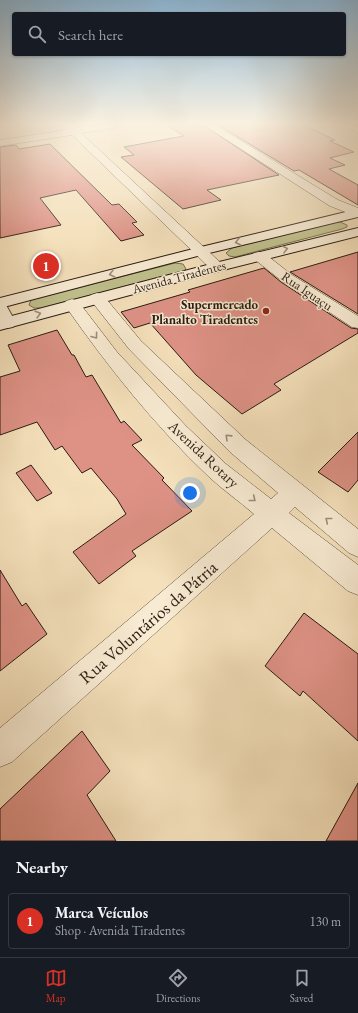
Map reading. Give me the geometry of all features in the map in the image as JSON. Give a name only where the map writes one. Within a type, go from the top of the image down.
[{"type":"main road","name":"Avenida Tiradentes","points":[[0,302],[358,213]]},
{"type":"main road","name":"Avenida Tiradentes","points":[[2,319],[97,298],[217,266],[358,232]]},
{"type":"street","points":[[108,164],[217,266]]},
{"type":"street","points":[[271,164],[334,203],[358,213]]},
{"type":"street","name":"Rua Iguaçu","points":[[259,256],[287,278],[358,323]]},
{"type":"street","name":"Avenida Rotary","points":[[97,298],[135,345],[199,410],[238,446],[358,545]]},
{"type":"street","name":"Avenida Rotary","points":[[72,304],[110,356],[178,432],[218,471],[271,515],[358,582]]},
{"type":"street","name":"Rua Voluntários da Pátria","points":[[0,750],[295,493]]},
{"type":"green space","points":[[340,222],[347,225],[347,227],[235,257],[229,256],[226,253],[232,248]]},
{"type":"green space","points":[[175,263],[183,264],[186,269],[184,271],[41,308],[34,308],[29,305],[31,300]]},
{"type":"building","points":[[0,164],[71,164],[112,205],[119,204],[137,222],[132,223],[144,235],[121,241],[76,190],[40,198],[61,225],[0,238]]},
{"type":"building","points":[[130,164],[263,164],[279,175],[207,190],[221,200],[183,209]]},
{"type":"building","points":[[283,164],[345,165],[329,169],[358,185],[358,205],[299,170],[294,171]]},
{"type":"building","points":[[358,252],[358,314],[290,272]]},
{"type":"building","points":[[264,268],[281,282],[351,328],[358,329],[358,333],[274,384],[281,390],[242,414],[196,375],[150,323],[134,328],[121,312],[190,292],[188,290]]},
{"type":"building","points":[[57,330],[72,355],[74,355],[86,377],[92,375],[121,423],[124,421],[142,440],[132,445],[164,478],[162,480],[192,511],[132,551],[136,556],[99,584],[73,552],[126,514],[117,499],[91,468],[82,473],[62,446],[55,450],[37,422],[0,435],[0,377],[20,371],[8,345]]},
{"type":"building","points":[[358,432],[358,480],[348,492],[318,472]]},
{"type":"building","points":[[31,465],[52,493],[37,501],[16,473]]},
{"type":"building","points":[[0,570],[22,606],[26,603],[47,634],[0,671]]},
{"type":"building","points":[[304,613],[358,654],[358,741],[303,691],[300,696],[265,666]]},
{"type":"building","points":[[82,731],[110,771],[87,795],[116,841],[0,841],[0,809]]},
{"type":"building","points":[[358,783],[358,841],[326,841]]},
{"type":"place","name":"Marca Veículos","points":[[46,266]]},
{"type":"place","name":"Supermercado Planalto Tiradentes","points":[[266,311]]}]
